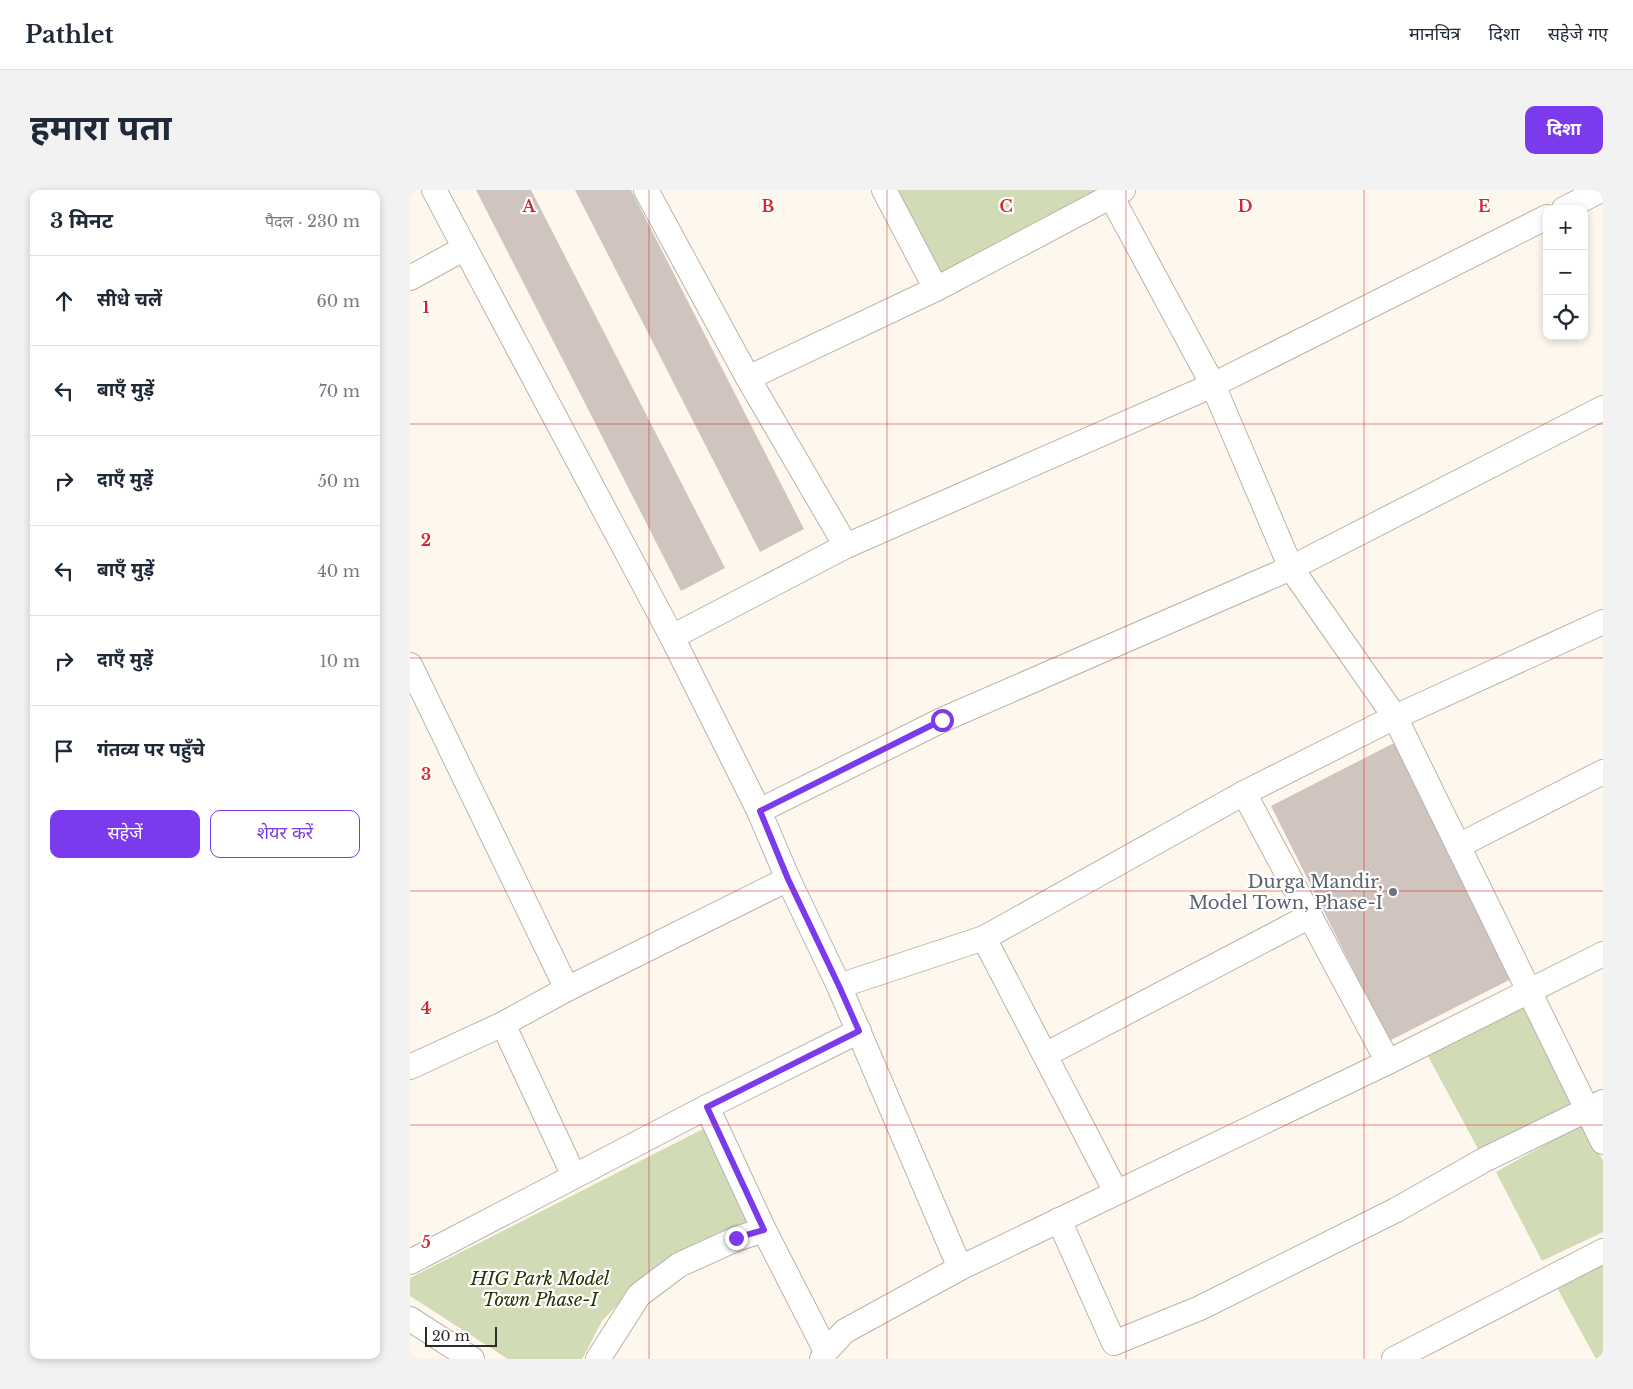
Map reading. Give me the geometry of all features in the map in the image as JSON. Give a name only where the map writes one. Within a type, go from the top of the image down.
[{"type":"street","points":[[434,190],[672,637],[760,811],[788,879],[859,1031],[960,1268]]},
{"type":"street","points":[[646,190],[748,378],[846,546]]},
{"type":"street","points":[[884,190],[936,289]]},
{"type":"street","points":[[1572,205],[1601,190]]},
{"type":"street","points":[[748,378],[936,289],[1117,193],[1214,384],[1291,568],[1395,718],[1529,991],[1595,1106],[1603,1142]]},
{"type":"street","points":[[672,637],[846,546],[1214,384],[1543,219]]},
{"type":"street","points":[[410,278],[465,248]]},
{"type":"street","points":[[760,811],[942,720],[1291,568],[1603,408]]},
{"type":"street","points":[[839,986],[984,938],[1244,792],[1395,718],[1603,622]]},
{"type":"street","points":[[410,666],[567,989]]},
{"type":"street","points":[[1458,846],[1603,772]]},
{"type":"street","points":[[1244,792],[1388,1062]]},
{"type":"street","points":[[410,1067],[503,1024],[567,989],[788,879]]},
{"type":"street","points":[[1045,1055],[1310,916]]},
{"type":"street","points":[[984,938],[1116,1192]]},
{"type":"street","points":[[707,1107],[824,1355],[845,1331],[960,1268],[1388,1062],[1603,954]]},
{"type":"street","points":[[503,1024],[574,1176]]},
{"type":"street","points":[[410,1262],[707,1107],[859,1031]]},
{"type":"street","points":[[1059,1220],[1118,1351],[1396,1210],[1484,1160],[1595,1106]]},
{"type":"street","points":[[598,1359],[639,1295],[679,1264],[736,1238],[764,1230]]},
{"type":"street","points":[[1394,1359],[1603,1251]]},
{"type":"street","points":[[410,1319],[472,1359]]},
{"type":"green space","points":[[884,190],[1123,190],[936,289]]},
{"type":"green space","points":[[1527,987],[1587,1110],[1484,1160],[1422,1045]]},
{"type":"green space","points":[[1584,1123],[1603,1161],[1603,1232],[1542,1261],[1496,1172]]},
{"type":"green space","name":"HIG Park Model Town Phase-I","points":[[709,1126],[753,1224],[644,1277],[602,1321],[582,1359],[508,1359],[410,1296],[410,1278]]},
{"type":"green space","points":[[1603,1258],[1603,1359],[1596,1359],[1555,1284]]},
{"type":"building","points":[[476,190],[531,190],[725,568],[681,591]]},
{"type":"building","points":[[575,190],[631,190],[804,529],[760,552]]},
{"type":"building","name":"Durga Mandir, Model Town, Phase-I","points":[[1396,742],[1515,977],[1389,1041],[1271,806]]},
{"type":"place","name":"Durga Mandir, Model Town, Phase-I","points":[[1393,892]]},
{"type":"route","points":[[736,1238],[764,1230],[707,1107],[859,1031],[788,879],[760,811],[942,720]]}]
